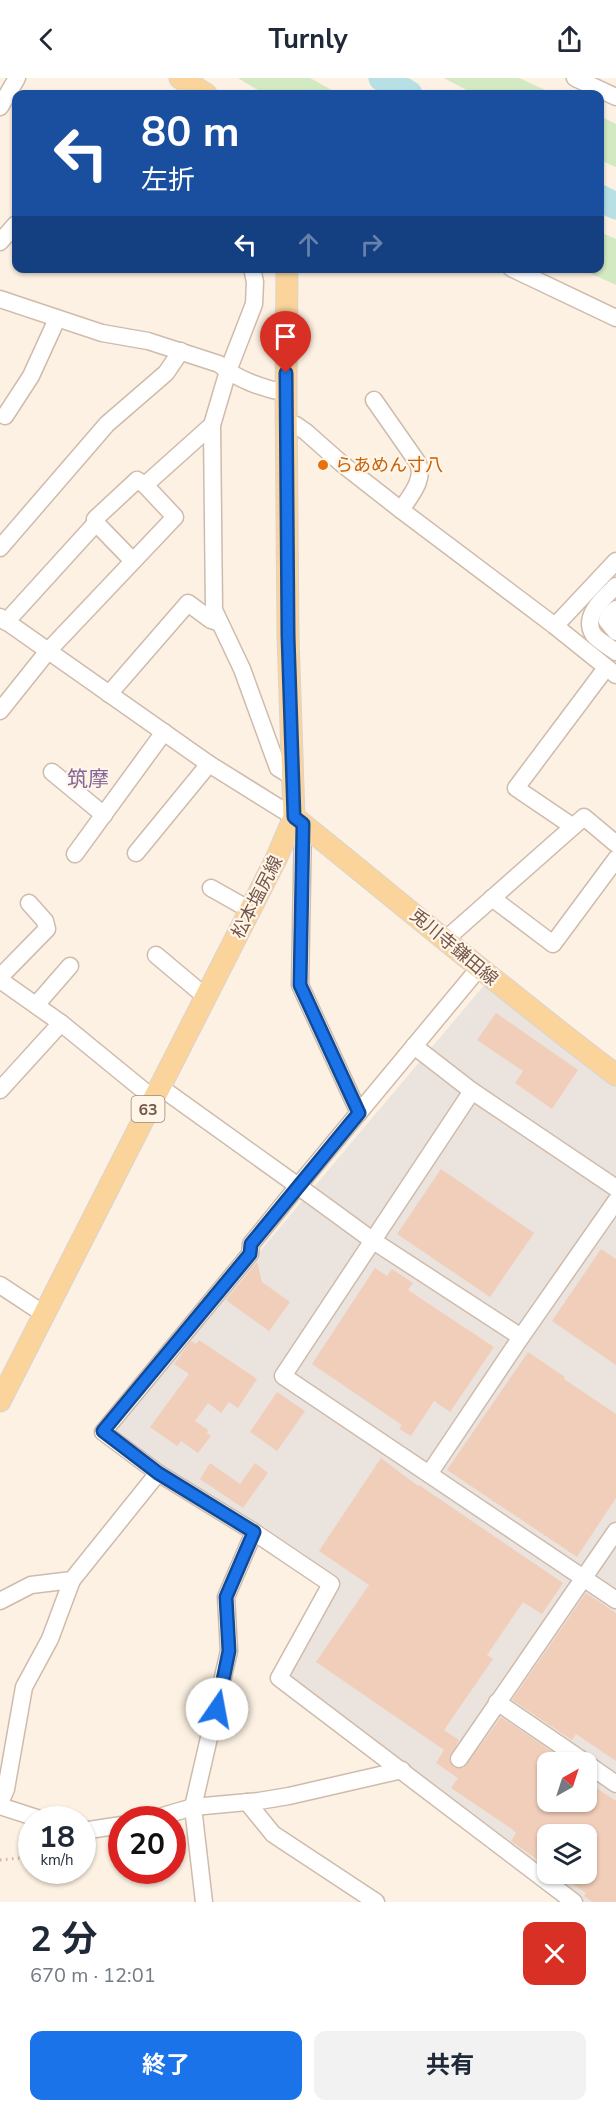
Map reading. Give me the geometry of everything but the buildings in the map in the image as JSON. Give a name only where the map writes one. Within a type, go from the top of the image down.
[{"type":"main road","name":"松本塩尻線","points":[[0,1401],[298,820],[292,777],[288,636],[287,273]]},
{"type":"main road","name":"兎川寺鎌田線","points":[[298,820],[447,939],[479,968],[616,1075]]},
{"type":"street","points":[[0,107],[17,78]]},
{"type":"street","points":[[575,78],[602,90]]},
{"type":"street","points":[[0,242],[12,228]]},
{"type":"street","points":[[253,273],[254,304],[228,372],[212,425],[214,610],[242,669],[278,768],[292,777]]},
{"type":"street","points":[[522,273],[616,318]]},
{"type":"street","points":[[0,299],[102,333],[148,340],[219,364],[228,372],[286,393]]},
{"type":"street","points":[[5,416],[31,376],[57,319]]},
{"type":"street","points":[[0,548],[107,424],[166,373],[181,351]]},
{"type":"street","points":[[374,400],[421,469],[414,490],[400,510]]},
{"type":"street","points":[[286,423],[296,425],[306,432],[400,510],[555,626],[611,672],[516,789],[572,826]]},
{"type":"street","points":[[145,485],[212,425]]},
{"type":"street","points":[[0,711],[48,651],[175,517],[145,485],[137,480],[95,519],[96,523],[3,619],[48,651],[109,694],[209,764],[298,820],[300,985],[359,1113]]},
{"type":"street","points":[[96,523],[133,561]]},
{"type":"street","points":[[555,626],[616,561]]},
{"type":"street","points":[[614,641],[594,634],[590,622],[594,609],[616,586]]},
{"type":"street","points":[[109,694],[188,603],[211,620],[220,623]]},
{"type":"street","points":[[614,641],[607,621],[609,615],[616,609]]},
{"type":"street","points":[[75,854],[164,732]]},
{"type":"street","points":[[146,849],[209,764]]},
{"type":"street","points":[[63,775],[104,815]]},
{"type":"street","points":[[447,939],[584,817],[616,844]]},
{"type":"street","points":[[492,898],[553,945],[616,859]]},
{"type":"street","points":[[211,888],[250,910]]},
{"type":"street","points":[[29,903],[45,921],[47,929],[0,978],[157,1093],[298,1186],[372,1240],[520,1337]]},
{"type":"street","points":[[156,956],[206,997]]},
{"type":"street","points":[[36,1005],[70,966]]},
{"type":"street","points":[[479,968],[298,1186],[251,1244],[250,1254],[103,1431],[158,1473],[254,1532],[331,1584],[279,1678],[574,1902]]},
{"type":"street","points":[[0,1090],[61,1023]]},
{"type":"street","points":[[414,1046],[472,1091],[616,1188]]},
{"type":"street","points":[[472,1091],[283,1376],[616,1600]]},
{"type":"street","points":[[429,1474],[520,1337],[616,1201]]},
{"type":"street","points":[[0,1285],[44,1314]]},
{"type":"street","points":[[18,1811],[0,1805],[6,1789],[24,1688],[50,1639],[72,1580],[158,1473]]},
{"type":"street","points":[[459,1758],[616,1531]]},
{"type":"street","points":[[204,1902],[193,1808],[229,1651],[226,1597],[254,1532]]},
{"type":"street","points":[[0,1601],[31,1585],[72,1580]]},
{"type":"street","points":[[497,1702],[570,1752]]},
{"type":"street","points":[[186,1810],[289,1796],[402,1770]]},
{"type":"street","points":[[597,1771],[616,1784]]},
{"type":"street","points":[[247,1802],[273,1834],[376,1902]]},
{"type":"path","points":[[0,1860],[18,1858]]},
{"type":"shaded area","points":[[486,983],[616,1083],[616,1902],[584,1902],[560,1884],[597,1884],[597,1824],[537,1824],[537,1866],[291,1678],[290,1670],[338,1583],[114,1433],[115,1423]]},
{"type":"green space","points":[[238,78],[310,78],[332,90],[258,90]]},
{"type":"green space","points":[[444,78],[519,78],[545,90],[466,90]]},
{"type":"green space","points":[[604,118],[616,124],[616,167],[604,162]]},
{"type":"green space","points":[[604,234],[616,239],[616,285],[590,273],[604,273]]},
{"type":"waterway","points":[[382,78],[402,90]]},
{"type":"waterway","points":[[604,200],[616,206]]},
{"type":"place","name":"らあめん寸八","points":[[323,465]]},
{"type":"district","name":"筑摩","points":[[88,779]]},
{"type":"route","points":[[217,1709],[229,1651],[226,1597],[254,1532],[158,1473],[103,1431],[250,1254],[251,1244],[359,1113],[300,985],[303,824],[294,817],[288,636],[286,373]]}]
